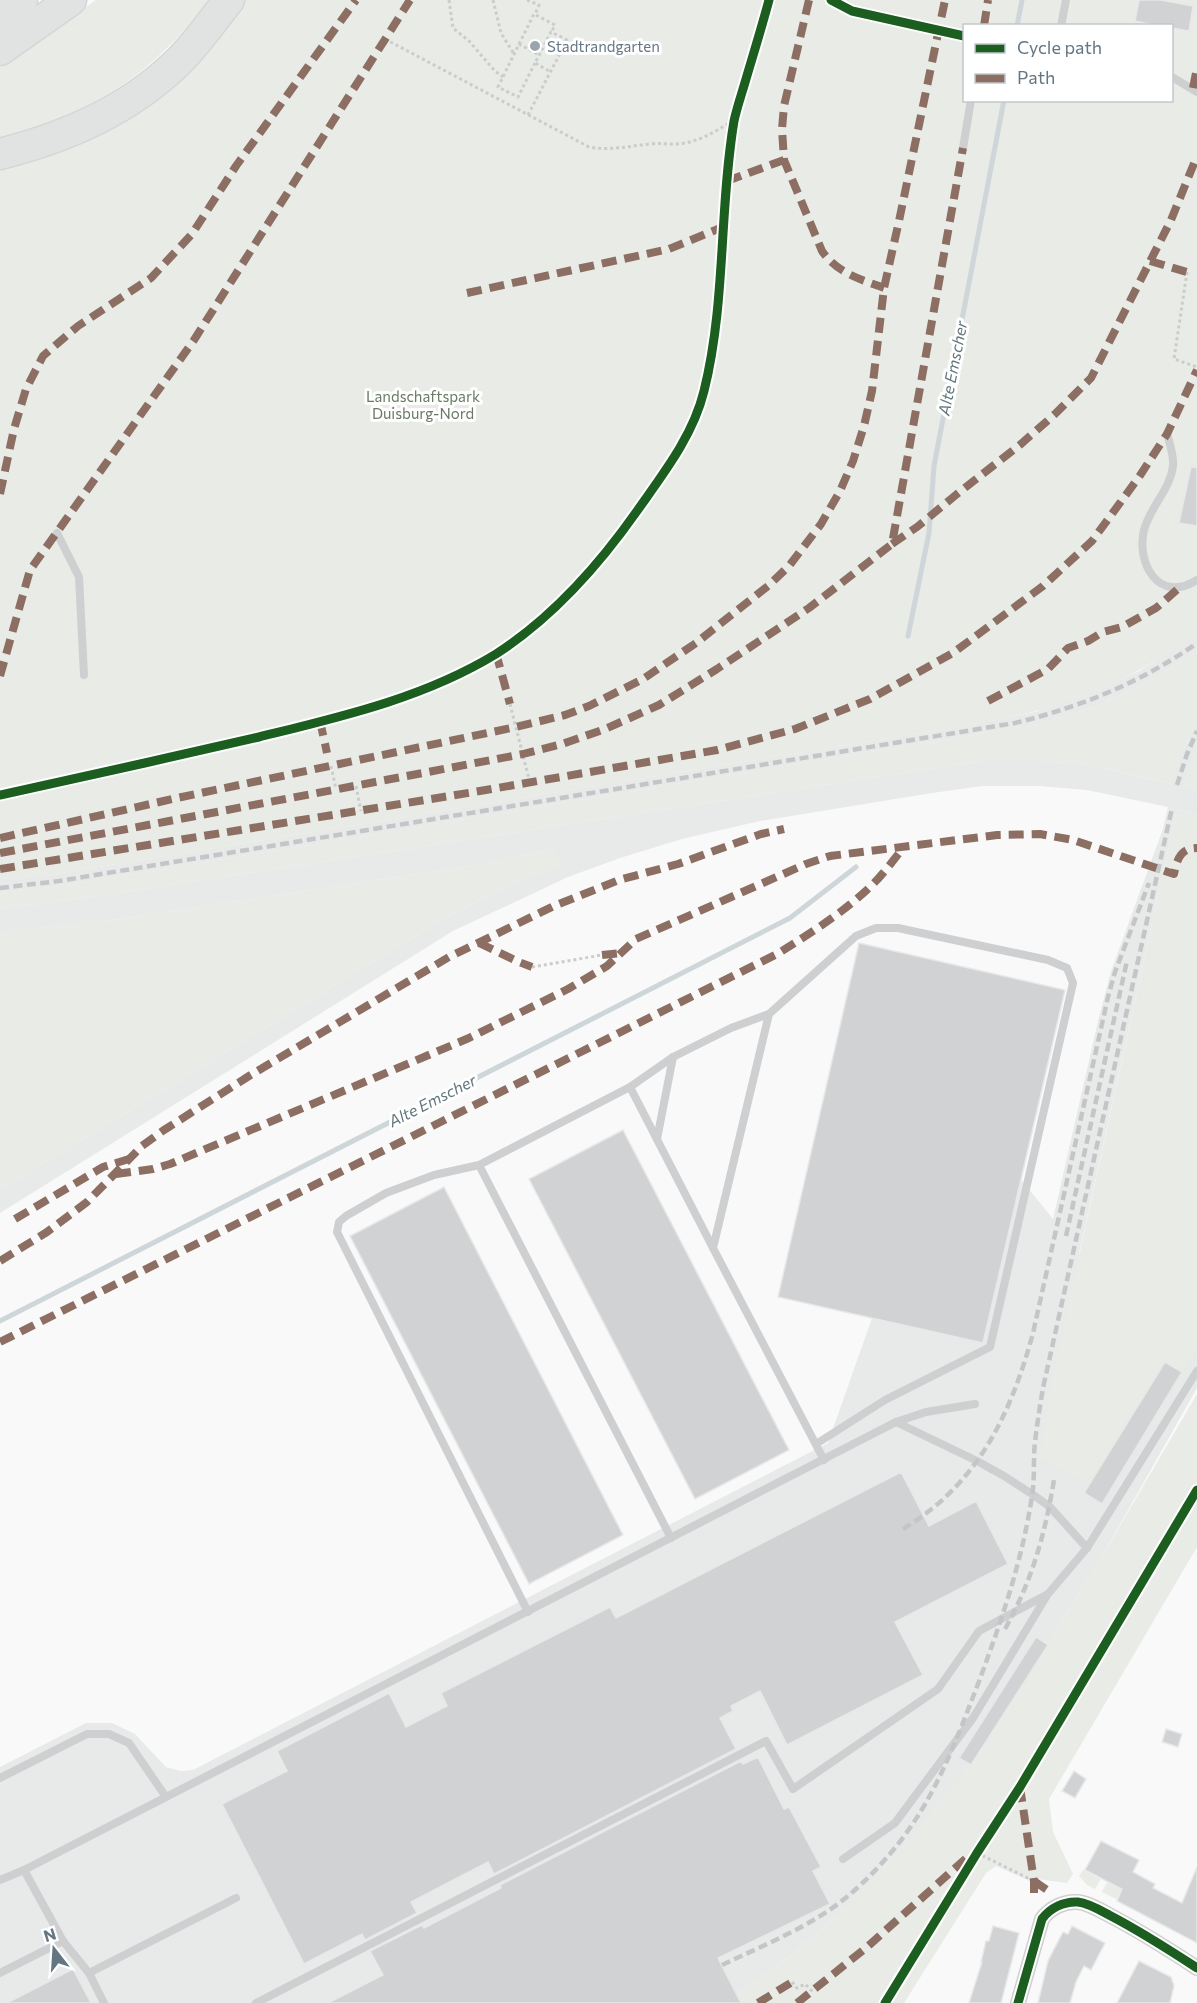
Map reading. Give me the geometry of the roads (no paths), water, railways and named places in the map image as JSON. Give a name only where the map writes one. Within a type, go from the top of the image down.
[{"type":"highway","points":[[0,20],[42,6],[71,0]]},
{"type":"highway","points":[[0,154],[25,148],[75,130],[114,111],[147,89],[180,60],[229,0]]},
{"type":"highway","points":[[0,50],[42,6]]},
{"type":"street","points":[[1018,2003],[1042,1919],[1047,1912],[1069,1902],[1081,1902],[1145,1934],[1197,1968]]},
{"type":"lane","points":[[831,0],[852,11],[963,36]]},
{"type":"lane","points":[[1061,24],[1066,0]]},
{"type":"lane","points":[[1173,78],[1197,92]]},
{"type":"lane","points":[[963,148],[971,102]]},
{"type":"lane","points":[[1167,434],[1173,465],[1168,482],[1148,519],[1144,532],[1144,556],[1154,578],[1161,585],[1179,588],[1197,579]]},
{"type":"lane","points":[[57,533],[80,577],[84,675]]},
{"type":"lane","points":[[528,1612],[337,1232],[339,1222],[386,1193],[434,1175],[479,1165],[630,1087],[673,1057],[730,1028],[769,1014],[856,936],[876,928],[898,928],[1048,960],[1067,968],[1073,983],[990,1347],[885,1400],[816,1444]]},
{"type":"lane","points":[[713,1248],[769,1014]]},
{"type":"lane","points":[[657,1139],[673,1057]]},
{"type":"lane","points":[[630,1087],[824,1460]]},
{"type":"lane","points":[[479,1165],[672,1538]]},
{"type":"lane","points":[[843,1859],[895,1823],[973,1718],[1048,1594],[1087,1548],[1197,1371]]},
{"type":"lane","points":[[0,1881],[896,1422],[926,1412],[975,1404]]},
{"type":"lane","points":[[896,1422],[977,1461],[1014,1482],[1050,1507],[1087,1548]]},
{"type":"lane","points":[[256,2003],[766,1741],[793,1789],[938,1689],[979,1631],[1048,1594]]},
{"type":"lane","points":[[0,1778],[87,1734],[109,1734],[129,1743],[166,1797]]},
{"type":"lane","points":[[24,1870],[63,1941],[89,1973],[104,2003]]},
{"type":"lane","points":[[89,1973],[236,1898]]},
{"type":"lane","points":[[0,1973],[63,1941]]},
{"type":"waterway","name":"Alte Emscher","points":[[1017,24],[1022,0]]},
{"type":"waterway","name":"Alte Emscher","points":[[908,636],[929,533],[934,466],[1004,102]]},
{"type":"waterway","name":"Alte Emscher","points":[[0,1321],[790,918],[856,867]]},
{"type":"railway","points":[[0,888],[59,881],[1015,723],[1040,717],[1110,692],[1155,670],[1197,643]]},
{"type":"railway","points":[[1177,785],[1197,731]]},
{"type":"railway","points":[[722,1965],[826,1913],[856,1889],[879,1866],[916,1819],[930,1794],[955,1742],[987,1661],[1023,1544],[1033,1489],[1035,1442],[1043,1388],[1172,808]]},
{"type":"railway","points":[[903,1529],[952,1491],[971,1469],[988,1445],[1014,1391],[1033,1333],[1108,997],[1115,972],[1149,883]]},
{"type":"railway","points":[[1066,1236],[1127,961]]},
{"type":"railway","points":[[1005,1629],[1023,1593],[1036,1557],[1054,1480]]},
{"type":"place","name":"Stadtrandgarten","points":[[535,46]]},
{"type":"park label","name":"Landschaftspark Duisburg-Nord","points":[[423,404]]}]
